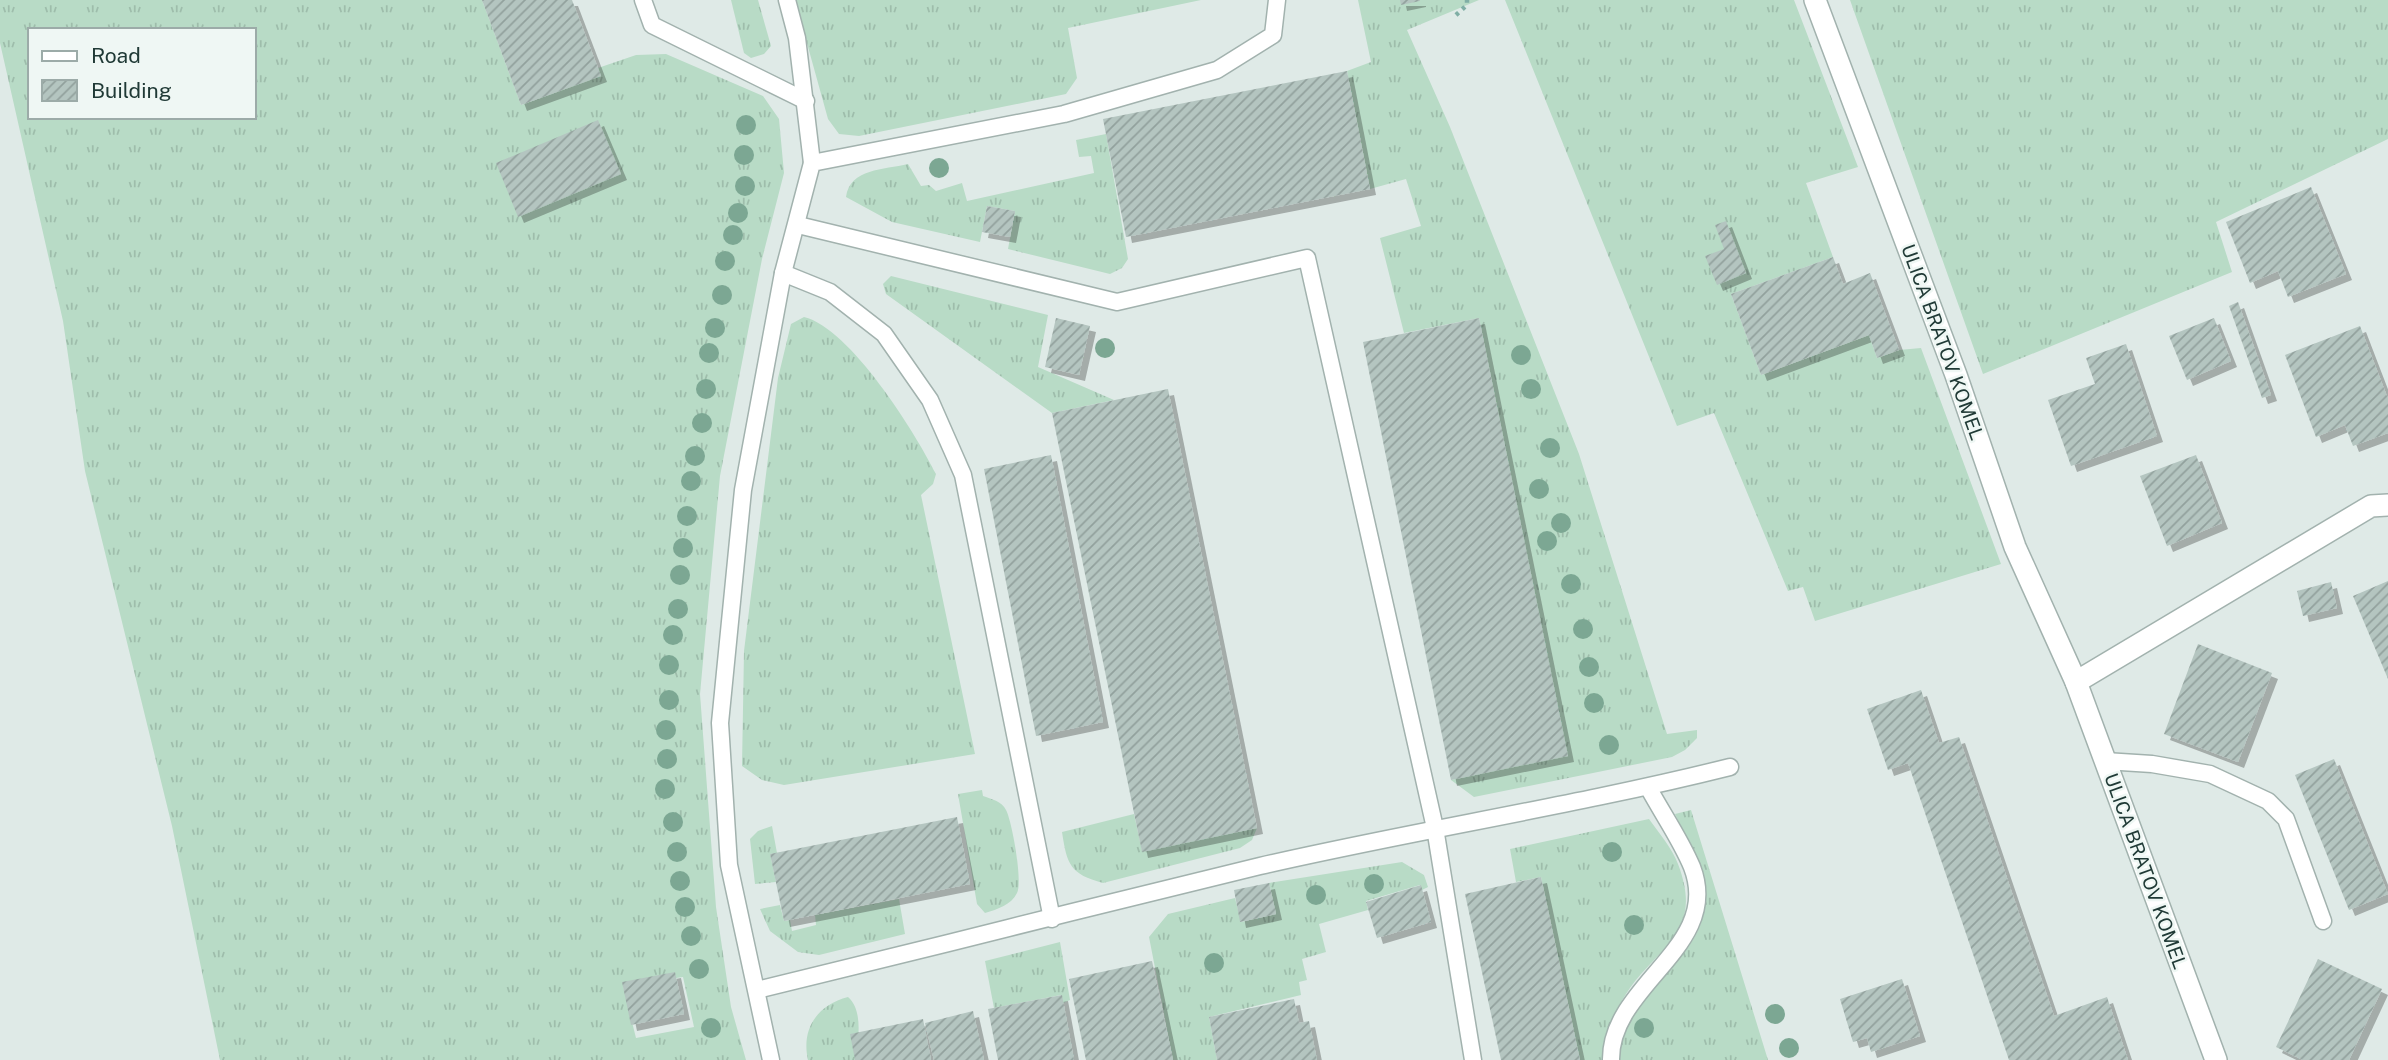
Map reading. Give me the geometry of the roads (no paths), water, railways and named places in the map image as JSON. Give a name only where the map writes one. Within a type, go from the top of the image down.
[{"type":"street","name":"ULICA BRATOV KOMEL","points":[[1815,0],[1956,375],[2015,547],[2076,682],[2216,1060]]},
{"type":"street","points":[[2076,682],[2371,506],[2388,505]]},
{"type":"lane","points":[[643,0],[652,25],[806,101]]},
{"type":"lane","points":[[771,1060],[729,865],[720,723],[743,490],[783,273],[813,163],[797,38],[787,0]]},
{"type":"lane","points":[[813,163],[1064,114],[1217,70],[1273,35],[1277,0]]},
{"type":"lane","points":[[798,225],[1117,302],[1307,258],[1436,828],[1473,1060]]},
{"type":"lane","points":[[783,273],[830,292],[884,334],[930,400],[963,475],[1052,919]]},
{"type":"lane","points":[[2105,761],[2152,764],[2210,774],[2268,801],[2286,819],[2323,921]]},
{"type":"lane","points":[[757,990],[1259,867],[1436,828],[1648,787],[1730,767]]},
{"type":"lane","points":[[1611,1060],[1611,1041],[1626,1006],[1686,935],[1697,906],[1693,869],[1648,787]]}]
